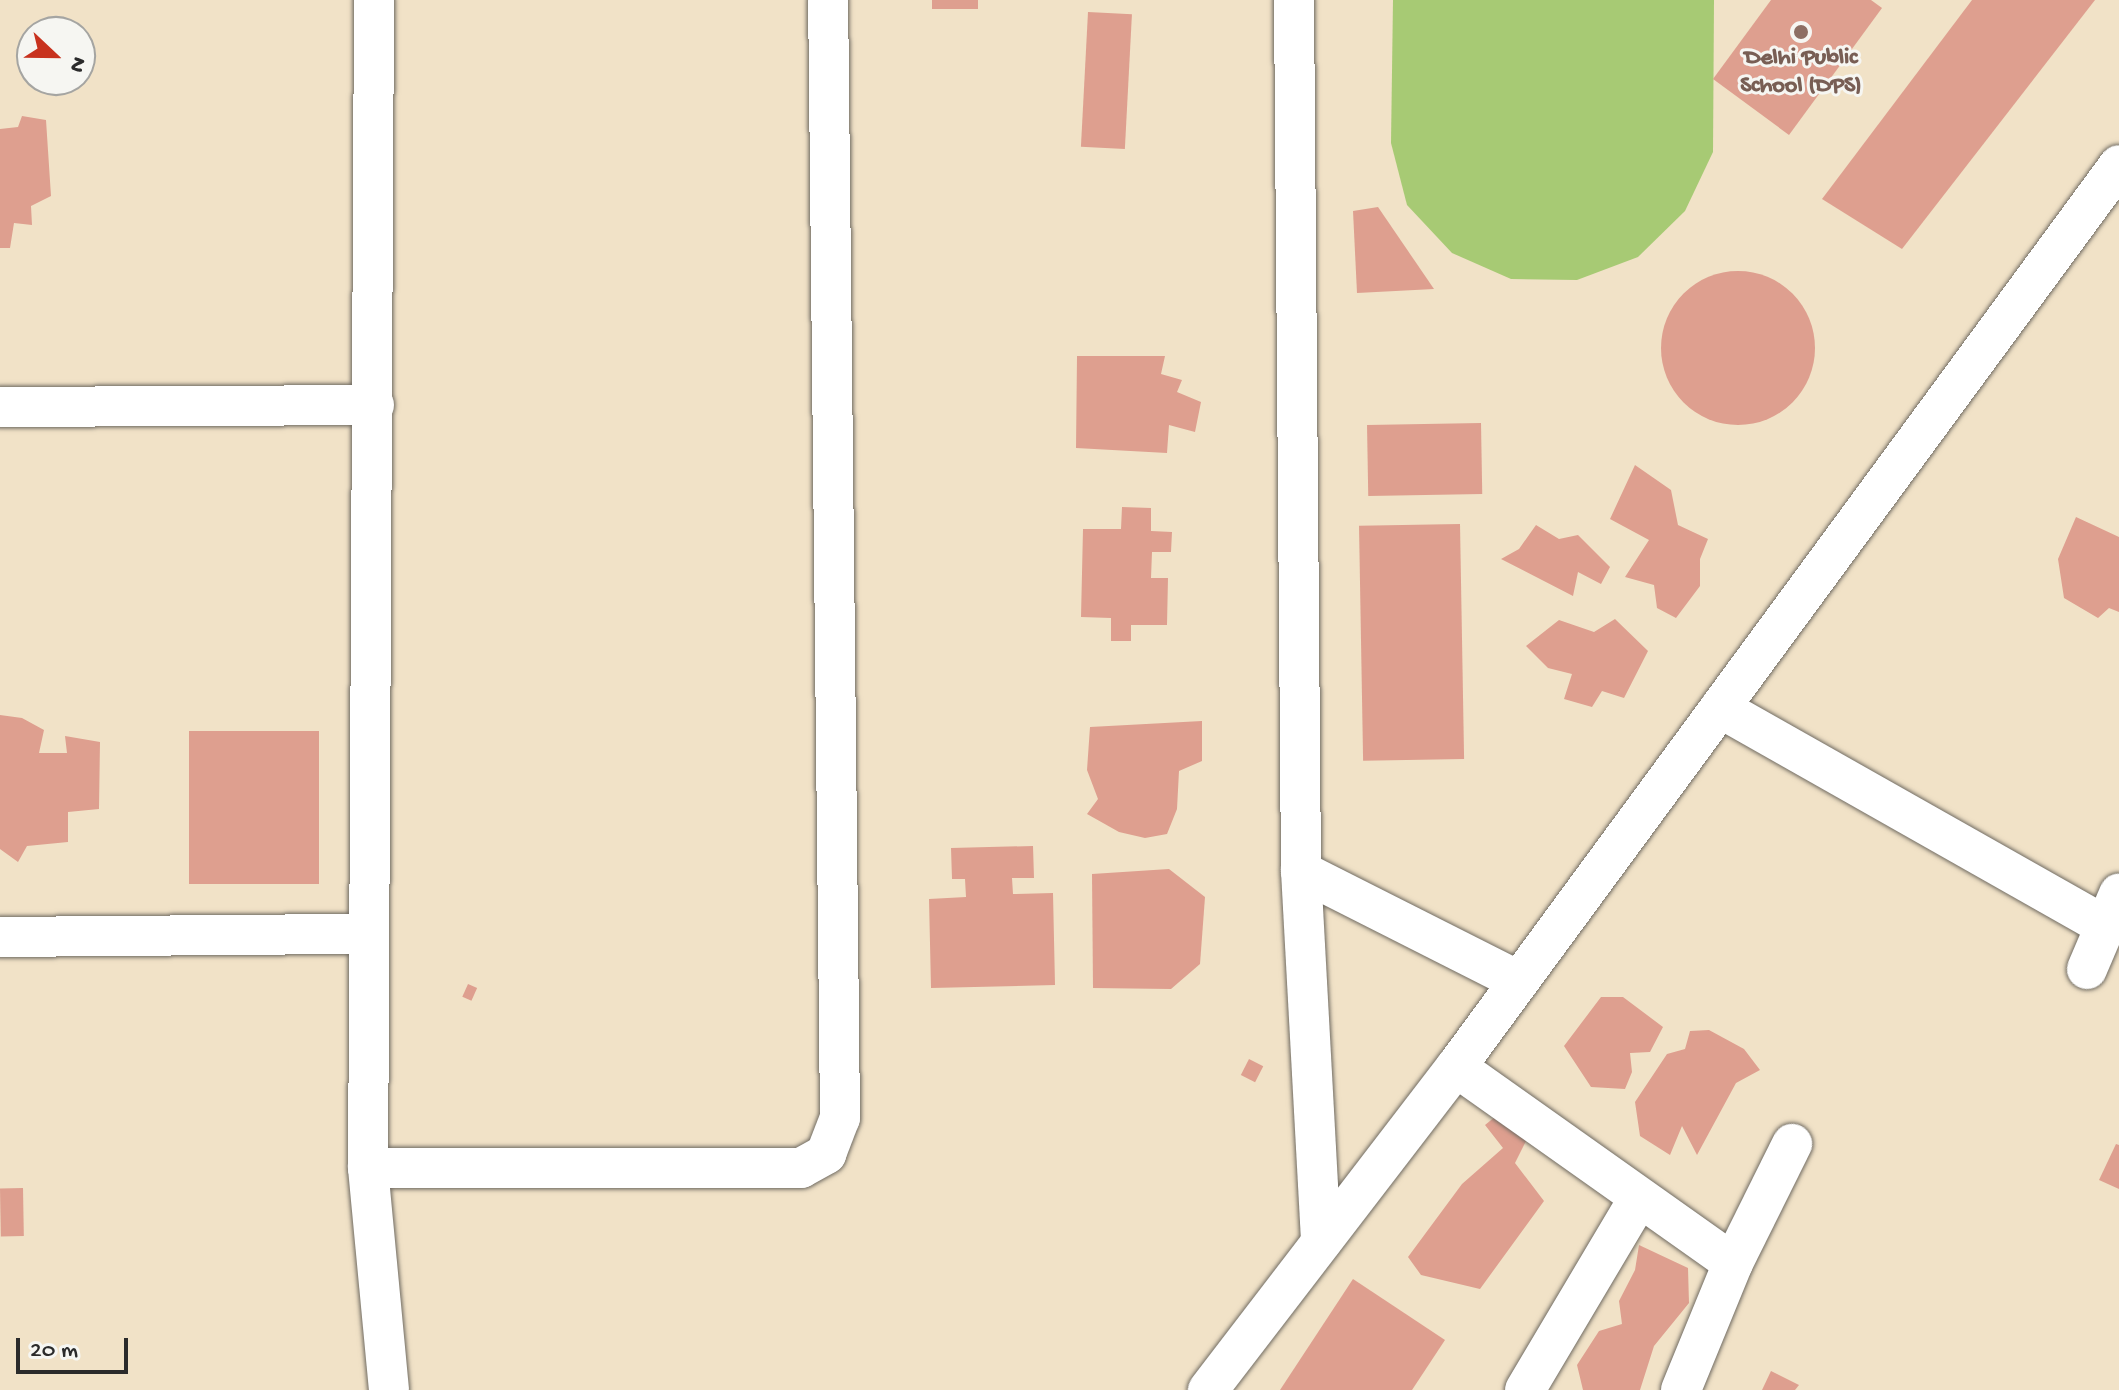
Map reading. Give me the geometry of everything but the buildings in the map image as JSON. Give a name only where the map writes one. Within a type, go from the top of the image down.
[{"type":"street","points":[[374,0],[368,1168],[389,1390]]},
{"type":"street","points":[[368,1168],[801,1168],[826,1154],[840,1118],[828,0]]},
{"type":"street","points":[[1294,0],[1301,871],[1321,1241]]},
{"type":"street","points":[[1208,1390],[1456,1067],[2119,165]]},
{"type":"street","points":[[0,407],[374,405]]},
{"type":"street","points":[[1720,708],[2111,910],[2087,969]]},
{"type":"street","points":[[1301,871],[1519,981]]},
{"type":"street","points":[[0,937],[367,934]]},
{"type":"street","points":[[1456,1067],[1733,1263]]},
{"type":"street","points":[[1681,1390],[1733,1263],[1792,1144]]},
{"type":"street","points":[[1525,1390],[1639,1198]]},
{"type":"green space","points":[[1393,0],[1714,0],[1713,152],[1685,211],[1638,257],[1577,280],[1511,279],[1452,253],[1407,205],[1391,143]]},
{"type":"place","name":"Delhi Public School (DPS)","points":[[1801,32]]}]
